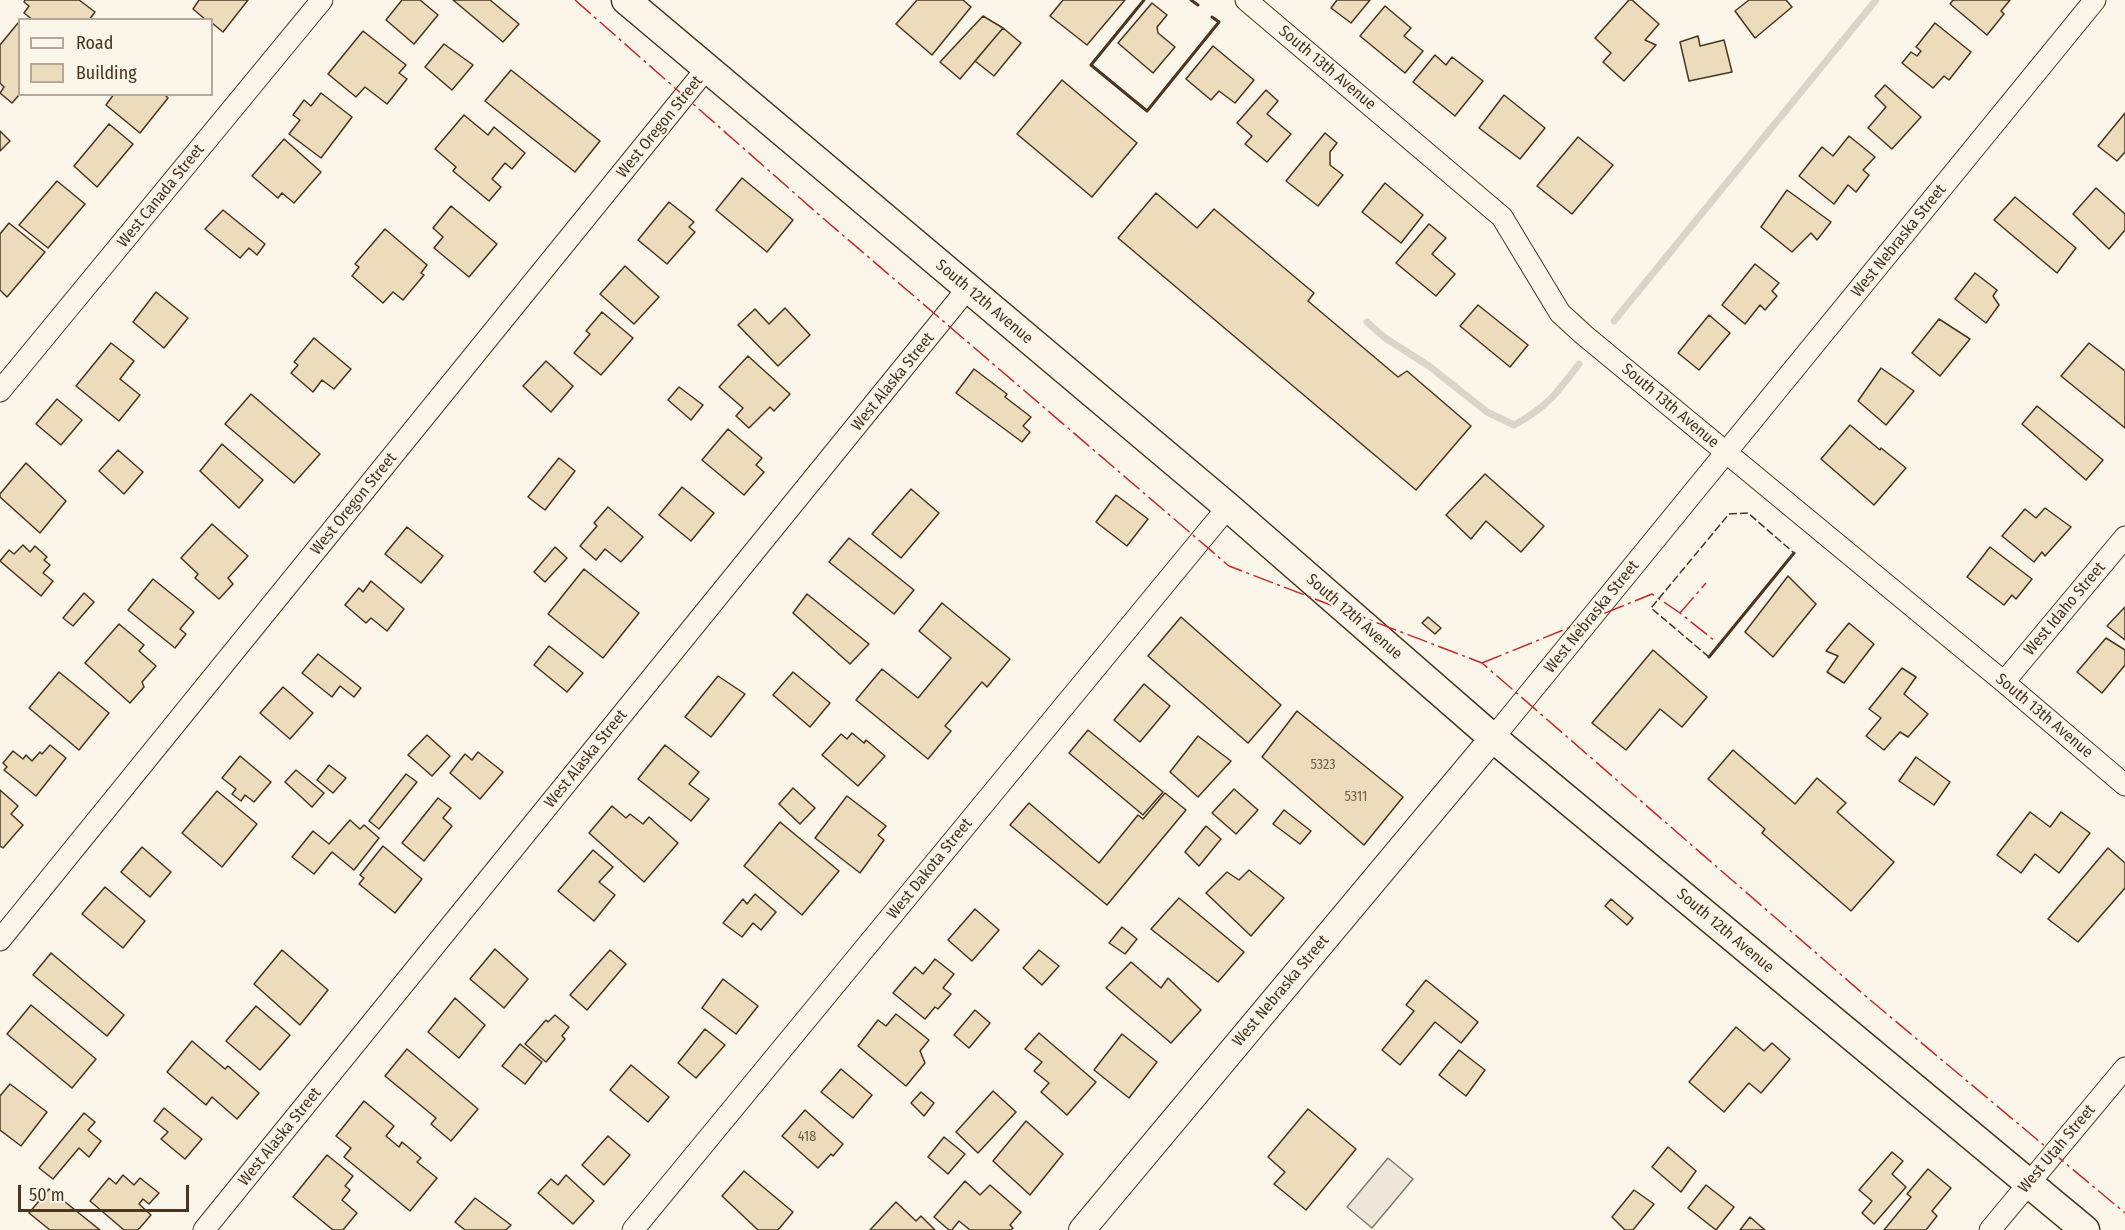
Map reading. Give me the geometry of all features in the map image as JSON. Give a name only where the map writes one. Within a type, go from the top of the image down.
[{"type":"main road","name":"South 12th Avenue","points":[[626,0],[1228,507],[1493,738],[2085,1230]]},
{"type":"street","name":"West Canada Street","points":[[0,391],[322,0]]},
{"type":"street","name":"South 13th Avenue","points":[[1246,0],[1502,217],[1560,313],[2125,785]]},
{"type":"street","name":"West Nebraska Street","points":[[1082,1230],[1493,738],[2096,0]]},
{"type":"street","name":"West Oregon Street","points":[[0,940],[707,68]]},
{"type":"street","name":"West Alaska Street","points":[[204,1230],[968,288]]},
{"type":"street","name":"West Dakota Street","points":[[633,1230],[1228,507]]},
{"type":"street","name":"West Idaho Street","points":[[2004,682],[2125,537]]},
{"type":"street","name":"West Utah Street","points":[[1990,1230],[2125,1068]]},
{"type":"shaded area","points":[[1388,1158],[1413,1179],[1372,1228],[1347,1207]]},
{"type":"building","points":[[25,0],[79,0],[95,12],[90,18],[30,18],[24,13],[29,6],[24,2]]},
{"type":"building","points":[[199,0],[248,0],[223,32],[213,24],[213,18],[204,18],[193,9]]},
{"type":"building","points":[[402,0],[420,0],[438,15],[414,44],[386,20]]},
{"type":"building","points":[[453,0],[490,0],[519,24],[503,42]]},
{"type":"building","points":[[917,0],[963,0],[971,7],[932,55],[896,24]]},
{"type":"building","points":[[1063,0],[1125,0],[1087,45],[1050,16]]},
{"type":"building","points":[[1337,0],[1370,0],[1351,23],[1331,8]]},
{"type":"building","points":[[1629,0],[1632,0],[1659,24],[1645,40],[1656,45],[1624,81],[1603,62],[1611,53],[1595,38]]},
{"type":"building","points":[[1749,0],[1786,0],[1792,7],[1755,38],[1735,11]]},
{"type":"building","points":[[1953,0],[2010,0],[2001,11],[2004,14],[1987,35],[1950,4]]},
{"type":"building","points":[[1152,3],[1167,15],[1157,27],[1158,33],[1175,47],[1153,73],[1118,43]]},
{"type":"building","points":[[1385,6],[1411,28],[1404,36],[1423,51],[1405,73],[1360,36]]},
{"type":"building","points":[[983,16],[1003,28],[960,79],[940,62]]},
{"type":"building","points":[[18,23],[18,96],[12,103],[0,93],[4,87],[0,83],[0,45]]},
{"type":"building","points":[[1935,23],[1971,52],[1949,80],[1944,76],[1933,88],[1902,63],[1911,52],[1917,56],[1921,51],[1916,47]]},
{"type":"building","points":[[1003,28],[1021,43],[994,76],[975,61]]},
{"type":"building","points":[[363,31],[406,65],[399,73],[407,79],[387,104],[365,87],[356,97],[328,74]]},
{"type":"building","points":[[1698,36],[1700,46],[1724,40],[1732,72],[1689,81],[1680,42]]},
{"type":"building","points":[[444,44],[473,65],[452,90],[425,67]]},
{"type":"building","points":[[1213,46],[1254,80],[1235,103],[1219,91],[1211,100],[1186,79]]},
{"type":"building","points":[[1435,55],[1446,65],[1452,57],[1483,81],[1455,116],[1413,82]]},
{"type":"building","points":[[511,70],[600,141],[575,172],[485,101]]},
{"type":"building","points":[[1062,80],[1137,143],[1092,197],[1017,134]]},
{"type":"building","points":[[1885,85],[1921,117],[1892,149],[1868,128],[1886,107],[1875,96]]},
{"type":"building","points":[[1266,90],[1278,101],[1267,114],[1291,134],[1267,162],[1245,144],[1252,136],[1237,123]]},
{"type":"building","points":[[321,93],[352,117],[321,158],[289,134],[300,120],[293,115],[304,100],[311,106]]},
{"type":"building","points":[[1504,95],[1545,128],[1520,159],[1479,128]]},
{"type":"building","points":[[113,96],[166,96],[168,98],[140,133],[106,105]]},
{"type":"building","points":[[2125,113],[2125,152],[2117,161],[2098,146]]},
{"type":"building","points":[[464,115],[488,135],[494,127],[525,153],[512,169],[505,163],[492,179],[501,187],[489,201],[453,171],[456,167],[435,149]]},
{"type":"building","points":[[109,124],[133,144],[97,187],[74,166]]},
{"type":"building","points":[[0,131],[10,141],[0,151]]},
{"type":"building","points":[[1325,133],[1337,143],[1330,152],[1330,165],[1343,175],[1318,206],[1286,181]]},
{"type":"building","points":[[1849,136],[1875,157],[1863,170],[1869,175],[1856,192],[1848,185],[1834,204],[1799,176],[1822,147],[1833,156]]},
{"type":"building","points":[[1578,137],[1613,165],[1572,214],[1537,186]]},
{"type":"building","points":[[284,139],[321,172],[294,203],[282,193],[278,198],[252,176]]},
{"type":"building","points":[[742,178],[793,220],[767,252],[716,210]]},
{"type":"building","points":[[57,181],[85,204],[48,248],[19,225]]},
{"type":"building","points":[[1385,183],[1423,215],[1401,243],[1362,212]]},
{"type":"building","points":[[2096,188],[2125,214],[2125,230],[2109,249],[2073,214]]},
{"type":"building","points":[[1787,190],[1831,222],[1817,240],[1811,233],[1792,252],[1761,227]]},
{"type":"building","points":[[1156,193],[1197,228],[1214,209],[1314,293],[1308,301],[1398,377],[1407,371],[1471,426],[1416,490],[1118,238]]},
{"type":"building","points":[[2015,197],[2076,248],[2057,273],[1994,220]]},
{"type":"building","points":[[669,202],[694,222],[689,227],[695,232],[667,264],[638,240]]},
{"type":"building","points":[[451,206],[497,244],[469,277],[434,248],[443,237],[433,228]]},
{"type":"building","points":[[223,210],[265,244],[257,255],[249,248],[240,258],[205,229]]},
{"type":"building","points":[[9,223],[45,252],[7,297],[0,290],[0,234]]},
{"type":"building","points":[[1429,224],[1446,238],[1432,254],[1455,274],[1436,296],[1396,263]]},
{"type":"building","points":[[385,229],[427,265],[421,273],[424,275],[403,300],[393,292],[383,303],[352,276],[359,267],[355,264]]},
{"type":"building","points":[[1755,264],[1779,283],[1772,291],[1777,296],[1765,310],[1760,305],[1745,324],[1722,305]]},
{"type":"building","points":[[625,266],[659,297],[634,324],[600,294]]},
{"type":"building","points":[[1975,273],[1997,290],[1993,296],[1999,305],[1986,323],[1955,299]]},
{"type":"building","points":[[156,292],[188,318],[164,348],[133,322]]},
{"type":"building","points":[[1478,305],[1528,345],[1510,367],[1460,326]]},
{"type":"building","points":[[785,308],[810,335],[778,366],[738,325],[755,309],[769,324]]},
{"type":"building","points":[[602,312],[633,338],[601,375],[574,353],[590,334],[586,331]]},
{"type":"building","points":[[1709,315],[1730,333],[1699,370],[1678,353]]},
{"type":"building","points":[[1939,319],[1970,339],[1940,376],[1912,353]]},
{"type":"building","points":[[314,338],[351,369],[334,389],[322,380],[313,392],[291,373],[298,365],[294,362]]},
{"type":"building","points":[[111,343],[134,361],[120,379],[140,395],[119,421],[76,386]]},
{"type":"building","points":[[2089,343],[2125,371],[2125,428],[2061,376]]},
{"type":"building","points":[[748,356],[790,394],[774,411],[770,407],[749,428],[736,416],[743,408],[719,387]]},
{"type":"building","points":[[546,361],[573,386],[551,412],[523,386]]},
{"type":"building","points":[[1881,368],[1914,391],[1886,425],[1858,401]]},
{"type":"building","points":[[974,369],[1007,394],[1005,397],[1031,417],[1023,426],[1030,432],[1022,442],[956,393]]},
{"type":"building","points":[[679,387],[703,405],[691,420],[668,400]]},
{"type":"building","points":[[251,394],[320,454],[294,483],[225,424]]},
{"type":"building","points":[[57,399],[82,420],[61,445],[36,424]]},
{"type":"building","points":[[2037,406],[2103,460],[2086,480],[2022,424]]},
{"type":"building","points":[[1850,425],[1906,468],[1874,505],[1821,459]]},
{"type":"building","points":[[728,429],[762,458],[756,465],[764,472],[744,495],[702,460]]},
{"type":"building","points":[[222,444],[263,480],[239,508],[200,471]]},
{"type":"building","points":[[118,450],[143,472],[124,494],[99,471]]},
{"type":"building","points":[[559,458],[575,471],[545,510],[528,497]]},
{"type":"building","points":[[26,463],[66,501],[40,533],[0,497],[0,494]]},
{"type":"building","points":[[1485,474],[1544,526],[1521,552],[1486,521],[1471,539],[1446,515]]},
{"type":"building","points":[[682,487],[714,513],[691,541],[659,515]]},
{"type":"building","points":[[911,489],[939,513],[901,558],[872,534]]},
{"type":"building","points":[[1116,495],[1148,519],[1127,546],[1096,522]]},
{"type":"building","points":[[608,507],[643,537],[621,562],[605,549],[596,560],[580,546],[597,526],[594,523]]},
{"type":"building","points":[[2045,508],[2071,527],[2045,556],[2042,552],[2034,562],[2002,536],[2025,509],[2036,518]]},
{"type":"building","points":[[212,524],[248,556],[228,578],[233,584],[219,599],[195,578],[198,574],[181,558]]},
{"type":"building","points":[[407,527],[443,556],[421,583],[385,554]]},
{"type":"building","points":[[849,538],[914,590],[894,614],[829,562]]},
{"type":"building","points":[[23,545],[30,552],[35,546],[47,557],[44,560],[50,565],[43,573],[53,581],[41,596],[0,561],[9,550],[14,554]]},
{"type":"building","points":[[555,547],[567,558],[545,582],[534,572]]},
{"type":"building","points":[[1990,547],[2032,579],[2016,599],[2012,595],[2004,605],[1967,577]]},
{"type":"building","points":[[584,569],[639,613],[603,658],[548,614]]},
{"type":"building","points":[[1788,576],[1816,604],[1773,657],[1745,632]]},
{"type":"building","points":[[153,579],[194,612],[180,629],[186,634],[175,648],[128,610]]},
{"type":"building","points":[[371,581],[404,609],[387,631],[371,618],[366,623],[345,605],[359,588],[363,592]]},
{"type":"building","points":[[84,593],[94,602],[73,626],[63,618]]},
{"type":"building","points":[[807,594],[869,644],[850,664],[793,613]]},
{"type":"building","points":[[942,603],[1010,659],[987,687],[982,682],[945,726],[951,731],[928,759],[856,700],[882,669],[918,698],[951,658],[919,631]]},
{"type":"building","points":[[2125,607],[2125,640],[2107,626]]},
{"type":"building","points":[[1181,617],[1281,705],[1248,743],[1148,656]]},
{"type":"building","points":[[1428,617],[1441,628],[1435,634],[1422,623]]},
{"type":"building","points":[[1849,623],[1874,644],[1844,683],[1827,672],[1838,656],[1826,651]]},
{"type":"building","points":[[119,624],[144,645],[139,651],[156,666],[142,682],[144,687],[130,703],[85,663]]},
{"type":"building","points":[[2106,638],[2125,650],[2125,665],[2102,693],[2077,672]]},
{"type":"building","points":[[549,646],[583,673],[567,692],[534,665]]},
{"type":"building","points":[[1653,650],[1707,697],[1682,727],[1660,709],[1626,750],[1592,723]]},
{"type":"building","points":[[318,654],[361,688],[354,697],[340,686],[332,697],[302,673]]},
{"type":"building","points":[[1902,668],[1916,677],[1904,694],[1928,714],[1908,737],[1900,732],[1884,750],[1866,736],[1881,718],[1869,709]]},
{"type":"building","points":[[59,672],[109,713],[79,750],[29,708]]},
{"type":"building","points":[[793,672],[830,703],[810,727],[773,695]]},
{"type":"building","points":[[718,676],[745,694],[711,737],[685,717]]},
{"type":"building","points":[[1144,684],[1170,706],[1140,742],[1114,720]]},
{"type":"building","points":[[283,687],[313,713],[290,739],[260,713]]},
{"type":"building","points":[[1297,711],[1403,797],[1364,845],[1262,757]]},
{"type":"building","points":[[1088,730],[1163,792],[1143,815],[1069,753]]},
{"type":"building","points":[[852,733],[864,743],[866,740],[885,756],[858,786],[822,755],[841,734],[847,739]]},
{"type":"building","points":[[427,735],[450,756],[432,776],[408,755]]},
{"type":"building","points":[[1198,736],[1231,761],[1198,797],[1170,772]]},
{"type":"building","points":[[50,745],[66,758],[36,796],[4,770],[7,767],[3,763],[13,751],[23,759],[26,755],[32,761]]},
{"type":"building","points":[[665,745],[699,772],[689,784],[709,799],[691,821],[638,779]]},
{"type":"building","points":[[1733,750],[1795,804],[1817,778],[1846,803],[1837,812],[1894,862],[1851,911],[1762,833],[1765,829],[1708,779]]},
{"type":"building","points":[[478,752],[503,772],[480,799],[450,773],[465,754],[472,760]]},
{"type":"building","points":[[240,756],[271,782],[254,802],[245,795],[241,801],[232,794],[236,789],[222,778]]},
{"type":"building","points":[[1916,757],[1950,782],[1934,805],[1899,781]]},
{"type":"building","points":[[329,765],[346,778],[333,793],[317,780]]},
{"type":"building","points":[[296,770],[324,793],[312,807],[285,782]]},
{"type":"building","points":[[406,774],[417,782],[379,829],[369,821]]},
{"type":"building","points":[[793,788],[815,808],[800,824],[779,804]]},
{"type":"building","points":[[1234,789],[1258,810],[1236,834],[1212,813]]},
{"type":"building","points":[[0,790],[18,806],[11,814],[23,825],[3,848],[0,846]]},
{"type":"building","points":[[217,791],[257,824],[222,867],[182,833]]},
{"type":"building","points":[[1165,793],[1186,810],[1107,905],[1010,825],[1029,803],[1099,863],[1138,815],[1143,819]]},
{"type":"building","points":[[847,796],[886,826],[878,835],[884,840],[860,873],[815,838]]},
{"type":"building","points":[[438,798],[451,808],[443,818],[452,826],[424,861],[402,843]]},
{"type":"building","points":[[612,806],[626,818],[630,814],[643,824],[649,817],[678,843],[644,882],[589,833]]},
{"type":"building","points":[[1284,810],[1311,831],[1300,844],[1273,824]]},
{"type":"building","points":[[2030,812],[2050,827],[2061,812],[2090,833],[2059,873],[2035,854],[2021,873],[1997,855]]},
{"type":"building","points":[[350,820],[360,829],[364,825],[379,838],[354,870],[332,852],[314,874],[292,857],[313,831],[329,844]]},
{"type":"building","points":[[780,822],[839,871],[802,915],[744,866]]},
{"type":"building","points":[[1206,826],[1221,839],[1199,866],[1185,852]]},
{"type":"building","points":[[383,846],[422,879],[395,913],[359,884],[364,878],[360,875]]},
{"type":"building","points":[[142,847],[171,872],[150,897],[121,872]]},
{"type":"building","points":[[2108,848],[2125,863],[2125,888],[2078,942],[2048,919]]},
{"type":"building","points":[[593,850],[613,867],[599,882],[615,895],[594,921],[558,891]]},
{"type":"building","points":[[1249,870],[1284,898],[1251,936],[1206,893],[1227,872],[1239,880]]},
{"type":"building","points":[[105,887],[145,921],[123,948],[82,914]]},
{"type":"building","points":[[755,894],[776,912],[761,930],[753,923],[742,937],[723,923],[743,899],[747,904]]},
{"type":"building","points":[[1179,898],[1244,952],[1218,982],[1151,929]]},
{"type":"building","points":[[1611,899],[1633,918],[1627,925],[1605,906]]},
{"type":"building","points":[[975,909],[999,930],[972,961],[948,940]]},
{"type":"building","points":[[1122,927],[1137,939],[1125,954],[1109,943]]},
{"type":"building","points":[[495,949],[528,979],[504,1008],[470,979]]},
{"type":"building","points":[[282,950],[328,990],[300,1025],[254,984]]},
{"type":"building","points":[[610,950],[626,964],[587,1010],[570,995]]},
{"type":"building","points":[[1039,950],[1059,966],[1042,985],[1023,968]]},
{"type":"building","points":[[51,953],[124,1015],[107,1036],[33,975]]},
{"type":"building","points":[[935,959],[954,974],[943,988],[951,994],[938,1009],[935,1007],[925,1019],[893,993],[915,967],[923,974]]},
{"type":"building","points":[[1131,962],[1161,988],[1168,978],[1201,1010],[1171,1043],[1106,988]]},
{"type":"building","points":[[723,979],[758,1006],[736,1034],[702,1008]]},
{"type":"building","points":[[1426,980],[1478,1022],[1461,1043],[1435,1022],[1400,1065],[1382,1050],[1414,1011],[1406,1005]]},
{"type":"building","points":[[455,998],[485,1025],[459,1058],[428,1032]]},
{"type":"building","points":[[31,1005],[96,1059],[72,1088],[7,1034]]},
{"type":"building","points":[[256,1006],[290,1035],[260,1070],[226,1041]]},
{"type":"building","points":[[975,1010],[990,1023],[969,1048],[954,1035]]},
{"type":"building","points":[[896,1014],[929,1040],[920,1051],[925,1063],[906,1086],[858,1046],[878,1020],[886,1026]]},
{"type":"building","points":[[555,1015],[569,1027],[562,1036],[565,1039],[546,1062],[525,1044],[546,1020],[548,1022]]},
{"type":"building","points":[[1736,1027],[1764,1051],[1772,1043],[1790,1059],[1761,1093],[1749,1083],[1724,1112],[1689,1082]]},
{"type":"building","points":[[705,1029],[725,1045],[696,1078],[678,1063]]},
{"type":"building","points":[[1039,1033],[1096,1082],[1067,1115],[1041,1092],[1049,1083],[1034,1071],[1042,1062],[1025,1049]]},
{"type":"building","points":[[1122,1034],[1157,1062],[1129,1098],[1094,1070]]},
{"type":"building","points":[[192,1041],[225,1069],[228,1066],[259,1093],[237,1119],[212,1097],[206,1105],[167,1072]]},
{"type":"building","points":[[520,1044],[542,1062],[525,1084],[502,1066]]},
{"type":"building","points":[[407,1049],[478,1109],[451,1141],[431,1124],[436,1118],[385,1076]]},
{"type":"building","points":[[1459,1050],[1485,1070],[1466,1096],[1439,1075]]},
{"type":"building","points":[[631,1065],[669,1097],[648,1122],[610,1090]]},
{"type":"building","points":[[841,1069],[872,1095],[853,1118],[821,1092]]},
{"type":"building","points":[[10,1084],[47,1112],[21,1146],[0,1130],[0,1096]]},
{"type":"building","points":[[993,1091],[1016,1112],[978,1153],[956,1132]]},
{"type":"building","points":[[921,1092],[934,1103],[924,1116],[911,1103]]},
{"type":"building","points":[[364,1101],[394,1126],[386,1136],[399,1147],[402,1142],[421,1158],[417,1162],[437,1178],[410,1211],[344,1157],[351,1148],[336,1136]]},
{"type":"building","points":[[164,1108],[202,1139],[185,1159],[161,1139],[168,1132],[154,1121]]},
{"type":"building","points":[[1308,1109],[1356,1149],[1306,1210],[1274,1184],[1285,1172],[1268,1157]]},
{"type":"building","points":[[805,1110],[843,1144],[818,1168],[782,1136]]},
{"type":"building","points":[[84,1113],[95,1122],[88,1130],[101,1141],[89,1157],[79,1148],[53,1179],[39,1168]]},
{"type":"building","points":[[1026,1121],[1063,1154],[1030,1195],[993,1161]]},
{"type":"building","points":[[608,1136],[630,1155],[604,1185],[582,1165]]},
{"type":"building","points":[[944,1137],[965,1154],[948,1174],[928,1157]]},
{"type":"building","points":[[1668,1147],[1696,1171],[1681,1192],[1652,1167]]},
{"type":"building","points":[[1892,1152],[1903,1161],[1892,1174],[1906,1187],[1874,1224],[1862,1213],[1872,1201],[1859,1190]]},
{"type":"building","points":[[327,1155],[353,1176],[345,1186],[350,1190],[342,1200],[357,1213],[343,1230],[333,1230],[293,1197]]},
{"type":"building","points":[[1928,1169],[1951,1188],[1932,1211],[1937,1216],[1926,1230],[1884,1230],[1911,1197],[1907,1194]]},
{"type":"building","points":[[744,1171],[793,1212],[778,1230],[758,1230],[722,1196]]},
{"type":"building","points":[[123,1175],[134,1185],[140,1178],[159,1193],[149,1204],[143,1199],[139,1204],[151,1215],[138,1230],[124,1230],[90,1201],[109,1178],[116,1184]]},
{"type":"building","points":[[566,1175],[594,1201],[573,1224],[538,1193],[551,1179],[558,1185]]},
{"type":"building","points":[[965,1181],[980,1195],[990,1185],[1021,1212],[1010,1225],[1013,1228],[1011,1230],[970,1230],[959,1221],[952,1230],[949,1230],[934,1217]]},
{"type":"building","points":[[1706,1185],[1734,1207],[1716,1230],[1688,1208]]},
{"type":"building","points":[[49,1189],[100,1230],[50,1230],[29,1213]]},
{"type":"building","points":[[1634,1190],[1654,1204],[1633,1230],[1625,1230],[1612,1217]]},
{"type":"building","points":[[475,1198],[511,1225],[506,1230],[465,1230],[455,1222]]},
{"type":"building","points":[[896,1202],[916,1221],[921,1216],[935,1230],[870,1230]]},
{"type":"building","points":[[1750,1217],[1765,1230],[1740,1230]]},
{"type":"waterway","points":[[1614,321],[1876,0]]},
{"type":"waterway","points":[[1367,322],[1385,338],[1429,366],[1487,412],[1514,425],[1551,399],[1579,364]]},
{"type":"fence","points":[[1709,657],[1651,608],[1729,514],[1748,513],[1794,553]]},
{"type":"wall","points":[[1144,0],[1091,65],[1147,111],[1219,22],[1212,17]]},
{"type":"wall","points":[[1191,0],[1198,5]]},
{"type":"wall","points":[[1709,657],[1794,553]]},
{"type":"power","points":[[575,0],[817,213],[1229,566],[1482,663],[1869,999],[2125,1213]]},
{"type":"power","points":[[1680,613],[1706,583]]},
{"type":"power","points":[[1482,663],[1652,594],[1715,641]]}]
